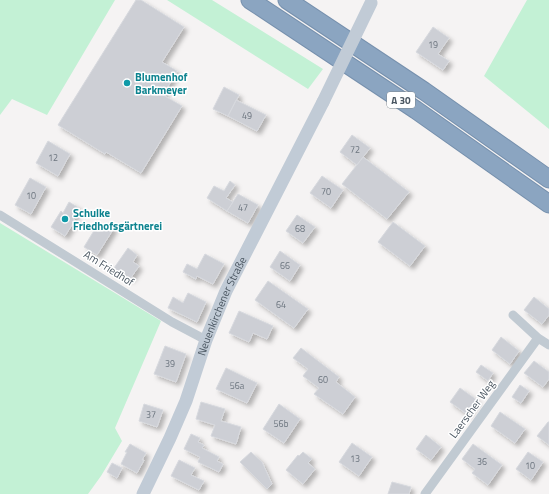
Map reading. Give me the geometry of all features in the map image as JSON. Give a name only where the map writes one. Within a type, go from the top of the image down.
[{"type":"highway","name":"A 30","points":[[250,0],[410,106],[549,204]]},
{"type":"highway","name":"A 30","points":[[287,0],[424,91],[549,179]]},
{"type":"main road","name":"Neuenkirchener Straße","points":[[143,494],[186,401],[206,340],[226,291],[312,124],[372,2]]},
{"type":"street","name":"Am Friedhof","points":[[0,215],[172,322],[206,340]]},
{"type":"street","points":[[513,315],[538,338],[549,345]]},
{"type":"street","name":"Laerscher Weg","points":[[425,494],[538,338]]},
{"type":"green space","points":[[0,0],[115,0],[47,115],[12,99],[0,115]]},
{"type":"green space","points":[[167,0],[212,0],[323,69],[308,89]]},
{"type":"green space","points":[[527,0],[549,0],[549,129],[484,76]]},
{"type":"green space","points":[[0,223],[161,321],[115,428],[122,441],[101,476],[88,494],[0,494]]},
{"type":"building","name":"Blumenhof Barkmeyer","points":[[136,0],[141,0],[184,27],[162,62],[177,71],[163,95],[182,106],[141,173],[106,152],[105,154],[58,125]]},
{"type":"building","points":[[433,27],[449,38],[438,54],[449,61],[443,70],[416,52]]},
{"type":"building","points":[[224,87],[239,95],[228,116],[213,109]]},
{"type":"building","points":[[236,100],[266,115],[257,131],[228,116]]},
{"type":"building","points":[[352,135],[370,148],[357,165],[340,152]]},
{"type":"building","points":[[48,141],[70,154],[58,176],[36,163]]},
{"type":"building","points":[[363,157],[409,192],[387,219],[342,184]]},
{"type":"building","points":[[322,176],[343,190],[331,208],[310,193]]},
{"type":"building","points":[[30,178],[46,187],[31,214],[15,205]]},
{"type":"building","points":[[230,181],[235,185],[226,198],[233,202],[227,211],[207,198],[214,186],[224,191]]},
{"type":"building","points":[[238,194],[258,205],[248,223],[227,211]]},
{"type":"building","name":"Schulke Friedhofsgärtnerei","points":[[69,202],[79,208],[73,219],[75,220],[65,236],[51,227],[61,211],[63,213]]},
{"type":"building","points":[[297,215],[315,227],[303,243],[286,231]]},
{"type":"building","points":[[393,222],[425,246],[410,266],[378,242]]},
{"type":"building","points":[[105,223],[114,228],[97,255],[84,247],[95,229],[99,232]]},
{"type":"building","points":[[128,248],[137,255],[133,262],[139,266],[130,279],[114,268]]},
{"type":"building","points":[[280,251],[300,265],[290,281],[270,267]]},
{"type":"building","points":[[205,254],[224,264],[213,284],[197,276],[196,279],[183,272],[187,264],[197,269]]},
{"type":"building","points":[[268,281],[308,309],[294,328],[255,300]]},
{"type":"building","points":[[188,293],[206,302],[197,322],[168,308],[173,297],[183,303]]},
{"type":"building","points":[[534,297],[549,309],[549,315],[542,324],[524,310]]},
{"type":"building","points":[[239,311],[273,326],[267,339],[253,333],[249,342],[229,333]]},
{"type":"building","points":[[501,337],[519,351],[510,364],[492,350]]},
{"type":"building","points":[[165,346],[186,354],[176,382],[154,374]]},
{"type":"building","points":[[301,348],[339,377],[336,382],[355,397],[343,414],[314,394],[319,388],[303,376],[308,369],[293,358]]},
{"type":"building","points":[[534,361],[549,372],[549,379],[543,387],[524,373]]},
{"type":"building","points":[[481,365],[493,373],[488,381],[476,372]]},
{"type":"building","points":[[226,368],[257,383],[247,403],[216,389]]},
{"type":"building","points":[[520,385],[529,391],[521,403],[512,397]]},
{"type":"building","points":[[460,388],[477,400],[467,414],[450,402]]},
{"type":"building","points":[[201,402],[225,409],[221,421],[241,427],[236,444],[211,436],[215,425],[196,419]]},
{"type":"building","points":[[144,404],[163,410],[157,427],[139,421]]},
{"type":"building","points":[[279,404],[300,419],[284,443],[263,429]]},
{"type":"building","points":[[500,412],[525,429],[515,443],[491,426]]},
{"type":"building","points":[[549,422],[549,445],[537,436]]},
{"type":"building","points":[[191,434],[200,438],[198,442],[204,445],[202,448],[219,457],[217,461],[223,464],[219,472],[198,462],[200,457],[184,449]]},
{"type":"building","points":[[426,435],[441,447],[431,460],[416,449]]},
{"type":"building","points":[[352,443],[372,457],[359,476],[339,462]]},
{"type":"building","points":[[130,444],[146,453],[137,473],[121,464],[127,452],[125,452]]},
{"type":"building","points":[[473,444],[502,465],[488,485],[472,473],[475,469],[462,459]]},
{"type":"building","points":[[251,452],[262,462],[272,484],[267,489],[240,462]]},
{"type":"building","points":[[303,452],[312,459],[308,463],[315,469],[303,484],[286,470],[298,455],[299,456]]},
{"type":"building","points":[[528,452],[543,462],[531,480],[516,469]]},
{"type":"building","points":[[179,460],[195,468],[191,475],[204,481],[199,490],[171,476]]},
{"type":"building","points":[[112,463],[122,468],[117,478],[107,472]]},
{"type":"building","points":[[392,482],[411,487],[409,494],[388,494]]},
{"type":"place","name":"Blumenhof Barkmeyer","points":[[127,83]]},
{"type":"place","name":"Schulke Friedhofsgärtnerei","points":[[65,219]]}]
